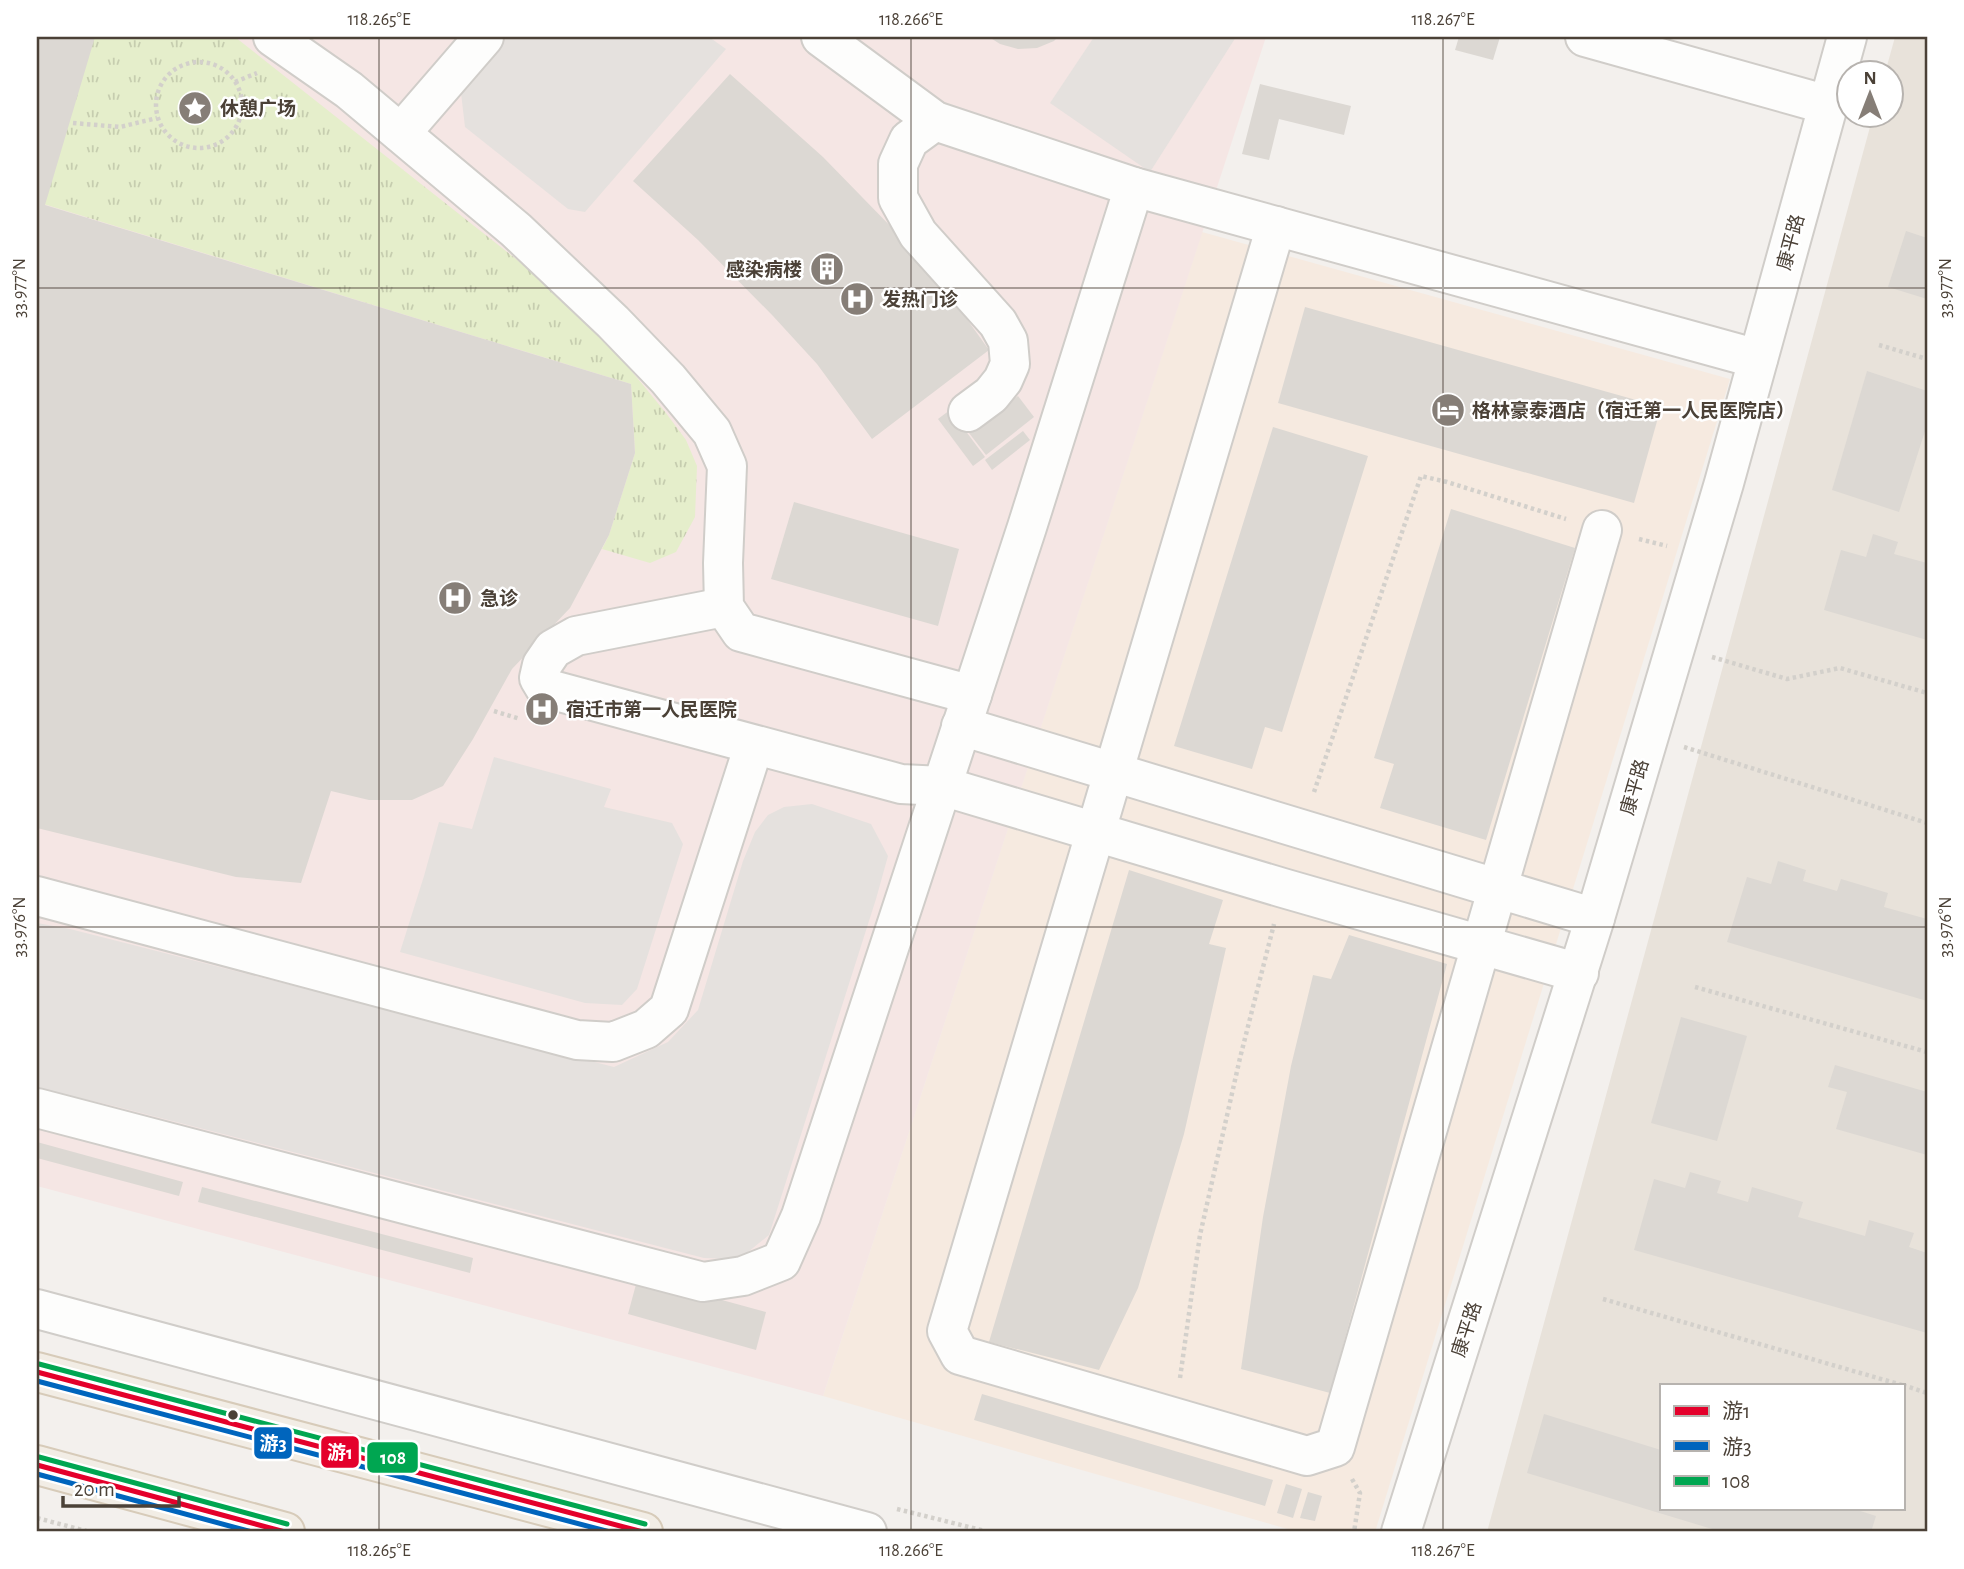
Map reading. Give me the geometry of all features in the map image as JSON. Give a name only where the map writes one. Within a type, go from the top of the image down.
[{"type":"main road","points":[[37,1372],[643,1532]]},
{"type":"main road","points":[[37,1465],[285,1532]]},
{"type":"street","points":[[272,37],[349,90],[516,230],[613,322],[668,379],[712,432],[727,466],[724,607],[741,632],[967,710],[1113,772],[1595,918]]},
{"type":"street","points":[[401,133],[484,37]]},
{"type":"street","points":[[821,37],[935,121],[1135,187],[1758,359]]},
{"type":"street","points":[[1585,37],[1828,105]]},
{"type":"street","name":"康平路","points":[[1401,1532],[1579,973],[1724,483],[1847,37]]},
{"type":"street","points":[[935,121],[909,140],[898,164],[898,198],[918,233],[998,323],[1008,341],[1010,364],[1003,380],[991,395],[968,412]]},
{"type":"street","points":[[37,1108],[703,1282],[743,1276],[780,1261],[801,1216],[1135,187]]},
{"type":"street","points":[[1276,226],[947,1331],[960,1355],[1307,1456],[1335,1447],[1602,530]]},
{"type":"street","points":[[724,607],[576,636],[553,649],[542,665],[540,678],[545,688],[901,784],[942,786],[1579,973]]},
{"type":"street","points":[[37,896],[577,1040],[613,1042],[646,1029],[669,1009],[754,745]]},
{"type":"street","points":[[37,1310],[867,1532]]},
{"type":"path","points":[[190,62],[205,62],[219,67],[230,75],[238,87],[242,101],[241,115],[235,128],[226,138],[214,145],[200,148],[186,146],[174,140],[157,118],[158,89],[177,67],[190,62]]},
{"type":"path","points":[[73,123],[120,127],[157,118]]},
{"type":"path","points":[[1879,345],[1927,359]]},
{"type":"path","points":[[1675,646],[1787,679],[1840,668],[1927,693]]},
{"type":"path","points":[[1648,736],[1927,823]]},
{"type":"path","points":[[1695,987],[1927,1052]]},
{"type":"path","points":[[1603,1299],[1899,1384]]},
{"type":"path","points":[[1904,1386],[1927,1392]]},
{"type":"path","points":[[1335,1447],[1360,1493],[1354,1532]]},
{"type":"path","points":[[37,1518],[90,1532]]},
{"type":"shaded area","name":"宿迁市第一人民医院","points":[[37,37],[1266,37],[823,1396],[37,1186]]},
{"type":"shaded area","points":[[507,37],[709,37],[726,49],[585,212],[568,209],[465,127],[461,93]]},
{"type":"shaded area","points":[[1094,37],[1236,37],[1150,172],[1050,103]]},
{"type":"shaded area","points":[[1895,37],[1927,37],[1927,1532],[1487,1532],[1869,130],[1904,130],[1904,60],[1889,60]]},
{"type":"shaded area","points":[[1202,232],[1730,379],[1375,1532],[1298,1532],[823,1396]]},
{"type":"shaded area","points":[[494,757],[611,789],[604,807],[672,823],[683,844],[637,989],[622,1005],[585,1003],[400,952],[439,822],[472,829]]},
{"type":"shaded area","points":[[812,804],[871,824],[888,856],[769,1235],[748,1252],[730,1259],[704,1258],[37,1088],[37,923],[70,929],[614,1067],[668,1042],[698,1010],[743,861],[755,832],[768,815],[784,807]]},
{"type":"green space","points":[[37,37],[235,37],[583,312],[686,440],[697,466],[695,517],[676,552],[650,563],[602,549],[635,453],[631,384],[37,202]]},
{"type":"building","points":[[37,37],[95,37],[45,205],[631,384],[635,453],[609,535],[570,608],[512,669],[443,786],[412,800],[369,800],[331,791],[301,883],[236,877],[37,828]]},
{"type":"building","points":[[989,37],[1058,37],[1037,48],[1018,49],[1000,44]]},
{"type":"building","points":[[1459,37],[1500,37],[1493,60],[1455,50]]},
{"type":"building","name":"感染病楼","points":[[730,74],[823,157],[901,237],[951,297],[989,350],[872,439],[817,364],[773,316],[698,240],[633,181]]},
{"type":"building","points":[[1260,84],[1351,106],[1344,135],[1279,119],[1269,160],[1242,154]]},
{"type":"building","points":[[1906,231],[1927,238],[1927,299],[1888,287]]},
{"type":"building","points":[[1305,307],[1661,407],[1634,503],[1278,403]]},
{"type":"building","points":[[1867,371],[1927,391],[1927,425],[1899,512],[1832,490]]},
{"type":"building","points":[[1018,396],[1034,417],[986,455],[969,433]]},
{"type":"building","points":[[950,410],[985,457],[973,466],[938,419]]},
{"type":"building","points":[[1273,427],[1368,456],[1282,732],[1265,727],[1252,769],[1174,746]]},
{"type":"building","points":[[1023,431],[1030,440],[992,470],[985,460]]},
{"type":"building","points":[[794,502],[959,549],[938,626],[771,579]]},
{"type":"building","points":[[1451,509],[1575,548],[1486,840],[1380,808],[1394,764],[1374,758]]},
{"type":"building","points":[[1873,534],[1898,542],[1894,554],[1927,563],[1927,640],[1824,610],[1841,550],[1866,557]]},
{"type":"building","points":[[1778,861],[1806,870],[1803,881],[1837,891],[1841,879],[1888,893],[1884,907],[1927,919],[1927,1001],[1727,942],[1747,877],[1771,884]]},
{"type":"building","points":[[1129,870],[1223,900],[1209,944],[1226,948],[1184,1134],[1138,1288],[1099,1370],[989,1342]]},
{"type":"building","points":[[1349,935],[1447,964],[1330,1393],[1241,1369],[1263,1217],[1291,1066],[1313,975],[1331,979]]},
{"type":"building","points":[[1681,1017],[1747,1036],[1717,1141],[1651,1123]]},
{"type":"building","points":[[1835,1065],[1927,1092],[1927,1155],[1836,1129],[1847,1092],[1828,1087]]},
{"type":"building","points":[[37,1142],[183,1182],[179,1196],[37,1158]]},
{"type":"building","points":[[1690,1172],[1721,1181],[1717,1193],[1748,1202],[1752,1187],[1803,1202],[1798,1217],[1865,1236],[1869,1220],[1914,1233],[1909,1247],[1927,1253],[1927,1333],[1634,1250],[1654,1179],[1685,1188]]},
{"type":"building","points":[[202,1187],[473,1258],[470,1273],[198,1202]]},
{"type":"building","points":[[638,1277],[766,1312],[756,1350],[628,1314]]},
{"type":"building","points":[[982,1394],[1273,1480],[1265,1506],[974,1420]]},
{"type":"building","points":[[1544,1414],[1660,1450],[1660,1510],[1857,1510],[1876,1516],[1871,1532],[1722,1532],[1527,1473]]},
{"type":"building","points":[[1286,1484],[1302,1489],[1293,1518],[1277,1513]]},
{"type":"building","points":[[1308,1492],[1322,1496],[1315,1521],[1300,1518]]},
{"type":"transit line","name":"108","points":[[39,1364],[645,1524]]},
{"type":"transit line","name":"游1","points":[[37,1372],[643,1532]]},
{"type":"transit line","name":"游3","points":[[37,1381],[610,1532]]},
{"type":"transit line","name":"108","points":[[39,1457],[287,1524]]},
{"type":"transit line","name":"游1","points":[[37,1465],[285,1532]]},
{"type":"transit line","name":"游3","points":[[37,1474],[252,1532]]},
{"type":"place","name":"休憩广场","points":[[195,108]]},
{"type":"place","name":"感染病楼","points":[[827,269]]},
{"type":"place","name":"发热门诊","points":[[857,299]]},
{"type":"place","name":"格林豪泰酒店（宿迁第一人民医院店）","points":[[1448,410]]},
{"type":"place","name":"急诊","points":[[455,598]]},
{"type":"place","name":"宿迁市第一人民医院","points":[[542,709]]}]
